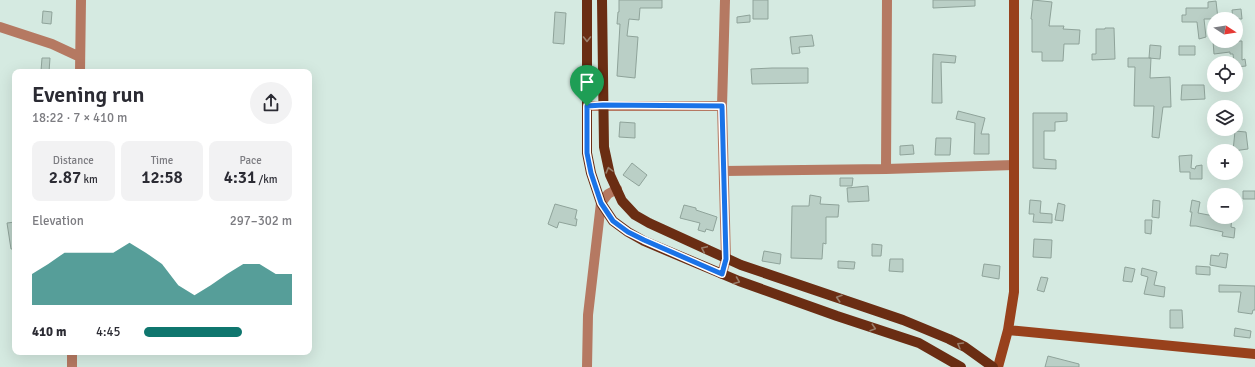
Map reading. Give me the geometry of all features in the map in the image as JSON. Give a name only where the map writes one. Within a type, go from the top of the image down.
[{"type":"main road","points":[[587,0],[587,153],[591,173],[601,203],[613,221],[628,232],[644,240],[722,274],[837,316],[919,343],[961,367]]},
{"type":"main road","points":[[602,0],[604,146],[610,175],[622,201],[635,214],[649,223],[741,266],[903,320],[949,339],[965,347],[992,367]]},
{"type":"main road","points":[[998,367],[1008,330],[1014,292],[1014,0]]},
{"type":"main road","points":[[1008,330],[1255,354]]},
{"type":"street","points":[[80,69],[81,0]]},
{"type":"street","points":[[722,274],[726,259],[722,106],[725,0]]},
{"type":"street","points":[[886,169],[887,0]]},
{"type":"street","points":[[0,27],[52,44],[80,57]]},
{"type":"street","points":[[587,106],[722,106]]},
{"type":"street","points":[[724,171],[886,169],[1014,165]]},
{"type":"street","points":[[587,367],[588,315],[601,203],[608,194],[617,189]]},
{"type":"street","points":[[72,355],[72,367]]},
{"type":"building","points":[[619,0],[662,0],[662,8],[640,8],[639,20],[629,19],[627,36],[638,37],[635,78],[617,76],[620,24],[617,24]]},
{"type":"building","points":[[753,0],[768,0],[768,19],[753,19]]},
{"type":"building","points":[[933,0],[975,0],[975,6],[933,8]]},
{"type":"building","points":[[1033,0],[1052,2],[1049,26],[1064,26],[1063,29],[1080,30],[1079,44],[1064,44],[1063,61],[1042,61],[1042,52],[1032,52],[1031,19]]},
{"type":"building","points":[[1216,1],[1217,12],[1207,12],[1207,19],[1204,19],[1206,37],[1199,39],[1197,22],[1182,22],[1182,15],[1186,15],[1186,8],[1208,8],[1208,2]]},
{"type":"building","points":[[1241,9],[1241,12],[1232,12],[1232,10]]},
{"type":"building","points":[[43,11],[52,12],[51,24],[42,23]]},
{"type":"building","points":[[555,12],[566,13],[564,44],[553,43]]},
{"type":"building","points":[[750,15],[750,22],[737,23],[737,17]]},
{"type":"building","points":[[1114,28],[1115,59],[1092,60],[1092,54],[1096,54],[1096,29]]},
{"type":"building","points":[[812,35],[814,46],[799,47],[800,53],[792,54],[790,37]]},
{"type":"building","points":[[1150,45],[1161,46],[1160,59],[1149,58]]},
{"type":"building","points":[[1179,46],[1195,46],[1195,55],[1179,55]]},
{"type":"building","points":[[1214,48],[1242,48],[1242,56],[1233,56],[1233,54],[1230,54],[1230,52],[1214,54]]},
{"type":"building","points":[[933,54],[956,56],[955,63],[941,62],[942,103],[932,103]]},
{"type":"building","points":[[42,58],[50,58],[49,69],[41,69]]},
{"type":"building","points":[[1128,58],[1151,58],[1150,78],[1170,77],[1171,107],[1163,107],[1159,138],[1152,137],[1154,106],[1134,106],[1135,67],[1128,67]]},
{"type":"building","points":[[1245,59],[1246,66],[1243,66],[1243,60]]},
{"type":"building","points":[[808,68],[808,83],[752,84],[751,69]]},
{"type":"building","points":[[1182,85],[1204,85],[1205,99],[1181,100]]},
{"type":"building","points":[[958,111],[985,118],[981,134],[989,134],[989,154],[974,154],[975,123],[956,119]]},
{"type":"building","points":[[1033,113],[1067,113],[1067,121],[1055,122],[1055,131],[1044,131],[1044,159],[1056,160],[1056,169],[1033,168]]},
{"type":"building","points":[[620,122],[635,123],[635,138],[619,137]]},
{"type":"building","points":[[1243,132],[1246,132],[1248,149],[1243,150],[1243,144],[1234,144],[1234,136],[1243,136]]},
{"type":"building","points":[[936,138],[951,138],[950,155],[935,155]]},
{"type":"building","points":[[913,145],[914,154],[900,155],[900,146]]},
{"type":"building","points":[[1192,155],[1191,168],[1195,169],[1196,166],[1202,165],[1202,179],[1190,179],[1190,172],[1180,172],[1179,156]]},
{"type":"building","points":[[632,163],[647,175],[639,186],[623,175]]},
{"type":"building","points":[[840,178],[853,178],[852,186],[840,186]]},
{"type":"building","points":[[868,186],[869,201],[848,202],[847,188]]},
{"type":"building","points":[[1243,191],[1255,191],[1255,199],[1243,199]]},
{"type":"building","points":[[810,195],[821,197],[820,204],[839,205],[838,217],[826,217],[826,244],[823,243],[822,259],[791,258],[792,206],[809,206]]},
{"type":"building","points":[[1030,200],[1041,201],[1040,213],[1052,214],[1052,223],[1033,222],[1034,214],[1029,214]]},
{"type":"building","points":[[1153,200],[1160,201],[1159,218],[1152,217]]},
{"type":"building","points":[[1192,200],[1200,202],[1198,213],[1207,215],[1207,224],[1231,224],[1231,227],[1235,228],[1234,238],[1222,236],[1223,232],[1190,226],[1192,212],[1190,212]]},
{"type":"building","points":[[1058,203],[1065,205],[1063,221],[1055,220]]},
{"type":"building","points":[[555,204],[577,210],[575,219],[577,219],[576,226],[559,222],[557,228],[548,224]]},
{"type":"building","points":[[684,205],[696,208],[696,210],[717,217],[713,231],[706,229],[705,232],[698,230],[700,223],[680,218]]},
{"type":"building","points":[[1145,220],[1152,220],[1151,234],[1145,233]]},
{"type":"building","points":[[12,222],[12,249],[11,249],[7,223]]},
{"type":"building","points":[[1034,239],[1052,240],[1051,258],[1033,257]]},
{"type":"building","points":[[872,244],[882,245],[881,256],[872,256]]},
{"type":"building","points":[[764,251],[781,254],[780,264],[762,261]]},
{"type":"building","points":[[1220,253],[1228,254],[1226,268],[1210,265],[1211,255],[1219,256]]},
{"type":"building","points":[[890,259],[903,259],[903,272],[889,271]]},
{"type":"building","points":[[838,261],[855,262],[854,269],[838,268]]},
{"type":"building","points":[[984,264],[1000,266],[999,279],[982,276]]},
{"type":"building","points":[[1196,266],[1210,267],[1210,275],[1196,274]]},
{"type":"building","points":[[1125,267],[1135,269],[1132,282],[1123,281]]},
{"type":"building","points":[[1142,268],[1157,272],[1154,285],[1165,287],[1164,297],[1144,294],[1148,277],[1141,275]]},
{"type":"building","points":[[1041,277],[1048,278],[1044,292],[1037,290]]},
{"type":"building","points":[[1219,285],[1255,286],[1255,310],[1253,310],[1252,314],[1238,312],[1241,292],[1219,292]]},
{"type":"building","points":[[1170,310],[1182,310],[1183,328],[1170,328]]},
{"type":"building","points":[[1235,328],[1251,331],[1250,338],[1234,336]]},
{"type":"building","points":[[1048,356],[1079,364],[1079,367],[1045,367]]},
{"type":"route","points":[[587,106],[722,106],[726,259],[722,274],[644,240],[628,232],[613,221],[601,203],[591,173],[587,153],[587,106]]}]
